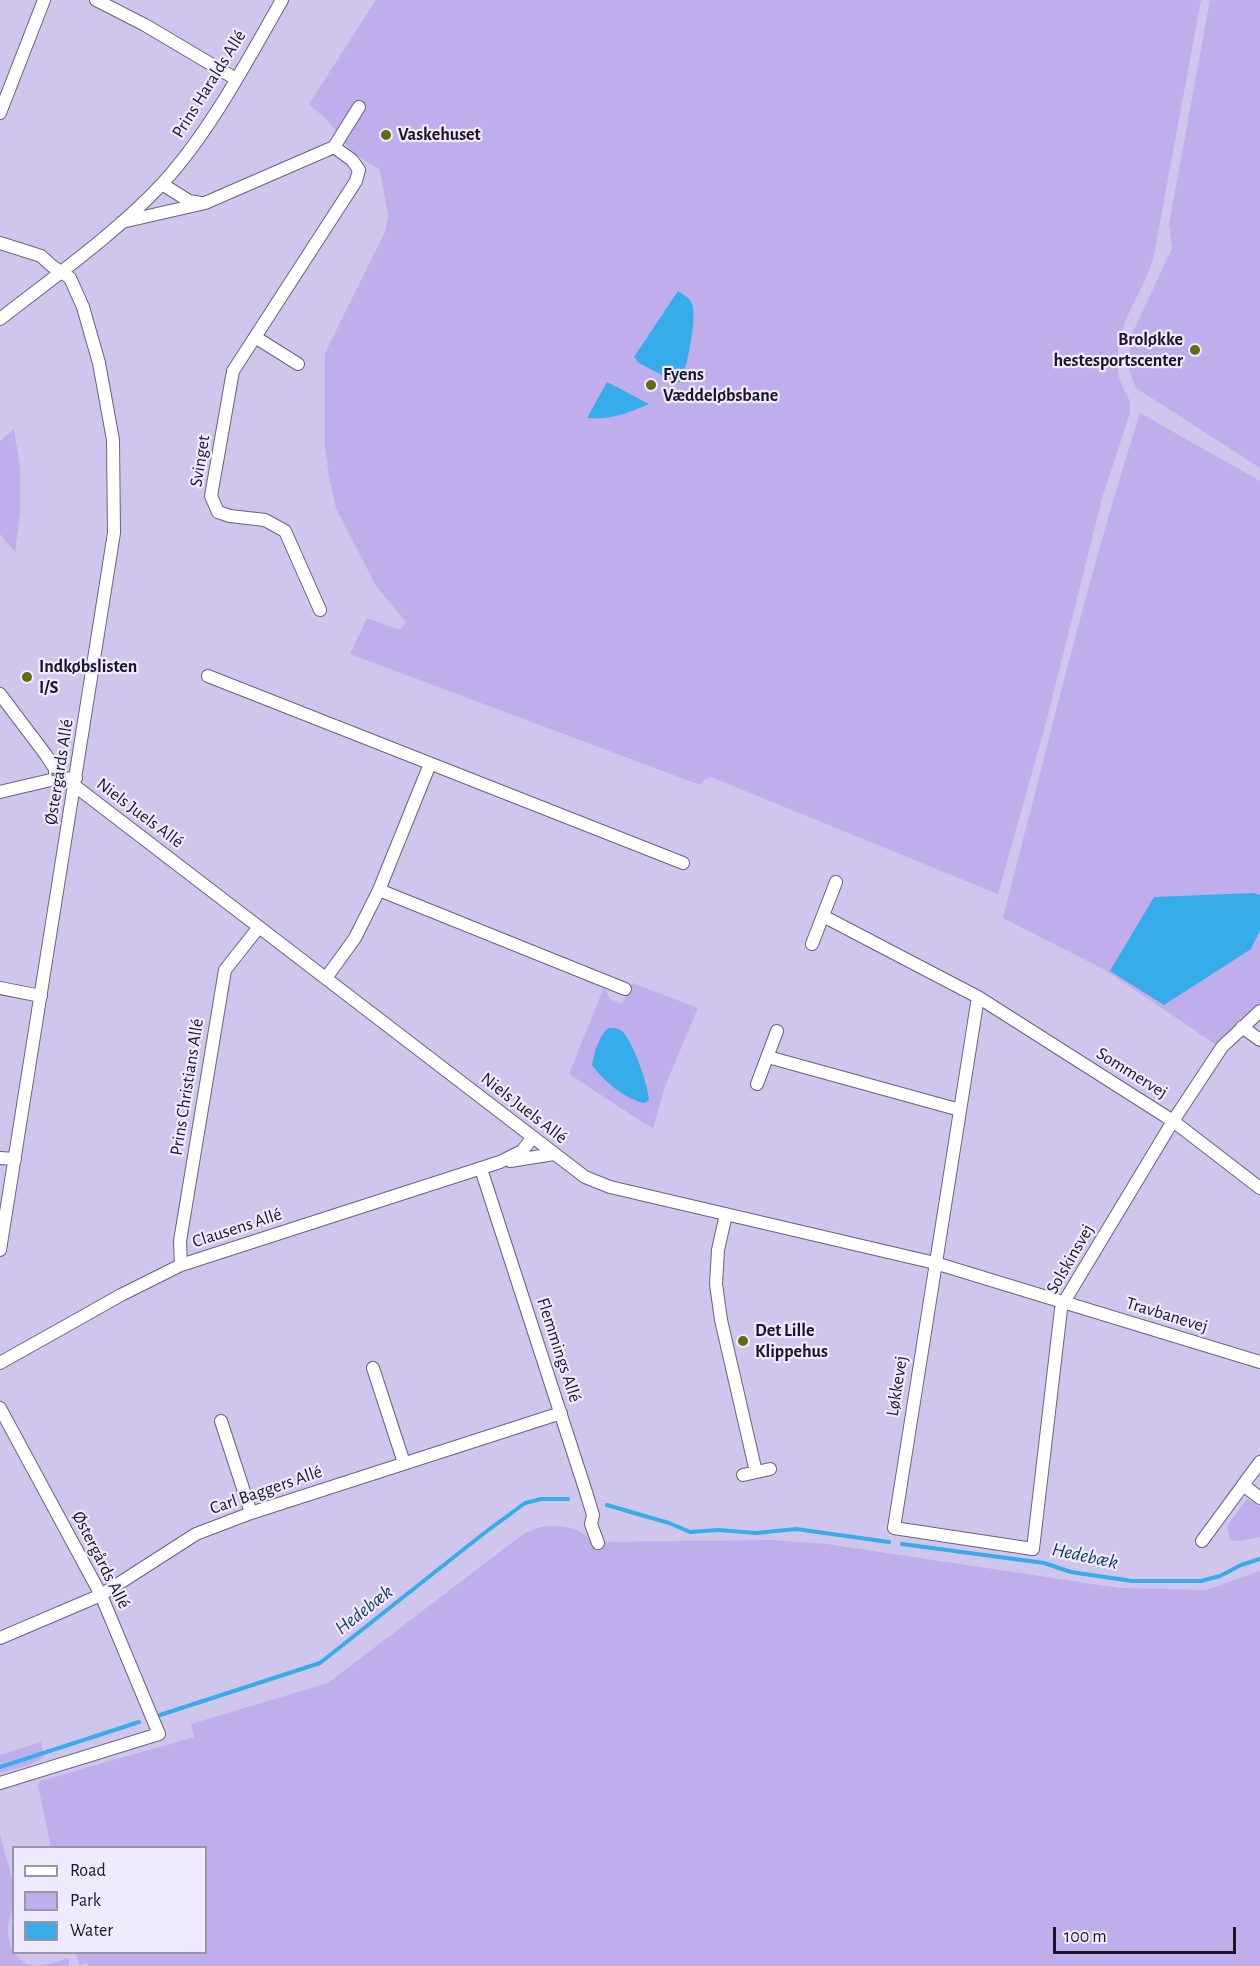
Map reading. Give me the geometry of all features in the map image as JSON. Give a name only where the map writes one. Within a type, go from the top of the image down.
[{"type":"street","points":[[0,113],[44,0]]},
{"type":"street","points":[[96,0],[145,25],[236,79]]},
{"type":"street","name":"Prins Haralds Allé","points":[[0,319],[121,223],[162,184],[192,147],[236,79],[282,0]]},
{"type":"street","points":[[334,147],[359,107]]},
{"type":"street","name":"Prins Haralds Allé","points":[[121,223],[205,203],[334,147]]},
{"type":"street","name":"Svinget","points":[[320,610],[285,531],[265,520],[230,516],[218,512],[211,496],[233,371],[356,181],[359,170],[352,160],[334,147]]},
{"type":"street","points":[[162,184],[189,201],[205,203]]},
{"type":"street","name":"Østergårds Allé","points":[[0,243],[41,256],[70,278],[83,307],[99,363],[113,440],[114,533],[0,1250]]},
{"type":"street","points":[[255,337],[298,364]]},
{"type":"street","points":[[208,676],[683,863]]},
{"type":"street","points":[[0,694],[46,755],[55,769],[55,779]]},
{"type":"street","points":[[326,978],[355,938],[379,890],[430,764]]},
{"type":"street","points":[[0,792],[55,779],[76,782]]},
{"type":"street","name":"Niels Juels Allé","points":[[76,782],[259,927],[585,1178],[610,1187],[935,1263],[1064,1302]]},
{"type":"street","points":[[812,944],[836,882]]},
{"type":"street","points":[[379,890],[626,989]]},
{"type":"street","points":[[823,916],[978,998]]},
{"type":"street","name":"Prins Christians Allé","points":[[181,1265],[180,1241],[225,970],[259,927]]},
{"type":"street","points":[[0,988],[41,996]]},
{"type":"street","name":"Løkkevej","points":[[978,998],[894,1528],[1033,1549]]},
{"type":"street","name":"Sommervej","points":[[978,998],[1173,1121],[1260,1188]]},
{"type":"street","name":"Solskinsvej","points":[[1033,1549],[1064,1302],[1173,1121],[1222,1047],[1260,1011]]},
{"type":"street","points":[[1242,1027],[1260,1040]]},
{"type":"street","points":[[757,1084],[777,1031]]},
{"type":"street","points":[[768,1057],[960,1110]]},
{"type":"street","name":"Clausens Allé","points":[[0,1363],[120,1295],[181,1265],[481,1169],[522,1150],[533,1137]]},
{"type":"street","name":"Clausens Allé","points":[[500,1162],[554,1154]]},
{"type":"street","points":[[0,1158],[15,1160]]},
{"type":"street","name":"Flemmings Allé","points":[[481,1169],[593,1515],[591,1524],[598,1543]]},
{"type":"street","points":[[726,1214],[718,1250],[716,1284],[721,1320],[756,1472]]},
{"type":"street","name":"Travbanevej","points":[[1064,1302],[1260,1362]]},
{"type":"street","points":[[373,1368],[404,1463]]},
{"type":"street","name":"Østergårds Allé","points":[[0,1408],[101,1595],[159,1734],[0,1783]]},
{"type":"street","name":"Carl Baggers Allé","points":[[0,1638],[101,1595],[196,1534],[404,1463],[561,1413]]},
{"type":"street","points":[[221,1421],[251,1514]]},
{"type":"street","points":[[1202,1541],[1260,1462]]},
{"type":"street","points":[[743,1475],[770,1469]]},
{"type":"street","points":[[1243,1485],[1260,1498]]},
{"type":"green space","name":"Fyens Væddeløbsbane","points":[[376,0],[1201,0],[1154,255],[1120,338],[1118,371],[1129,400],[1130,413],[1103,495],[1047,719],[998,894],[711,777],[700,785],[350,654],[367,618],[400,630],[406,622],[376,586],[336,508],[325,447],[325,353],[385,232],[388,216],[380,170],[352,152],[326,119],[309,104]]},
{"type":"green space","points":[[1210,0],[1260,0],[1260,468],[1136,388],[1128,367],[1132,334],[1172,248],[1169,224]]},
{"type":"green space","points":[[1140,413],[1260,481],[1260,1005],[1215,1044],[1105,970],[1003,918],[1085,601]]},
{"type":"green space","points":[[14,429],[20,468],[20,512],[15,552],[0,534],[0,441]]},
{"type":"green space","points":[[632,983],[698,1008],[665,1086],[653,1129],[569,1074],[604,987],[610,999],[622,1004]]},
{"type":"green space","points":[[1247,1499],[1260,1506],[1260,1537],[1239,1541],[1230,1540],[1227,1526]]},
{"type":"green space","points":[[546,1526],[566,1527],[583,1534],[592,1544],[773,1540],[827,1544],[1119,1588],[1206,1590],[1260,1571],[1260,1966],[88,1966],[87,1963],[79,1965],[76,1954],[207,1954],[207,1846],[51,1846],[38,1786],[40,1781],[194,1737],[191,1724],[328,1683],[522,1535]]},
{"type":"green space","points":[[41,1742],[44,1757],[28,1765],[0,1773],[0,1755]]},
{"type":"green space","points":[[0,1834],[12,1878],[12,1907],[8,1936],[12,1954],[36,1966],[0,1966]]},
{"type":"green space","points":[[68,1958],[69,1966],[36,1966]]},
{"type":"water","points":[[678,291],[690,300],[694,316],[684,374],[682,381],[677,383],[639,363],[634,357]]},
{"type":"water","points":[[607,382],[649,404],[612,417],[587,418]]},
{"type":"water","points":[[1253,893],[1260,895],[1260,930],[1251,949],[1164,1005],[1110,971],[1154,897]]},
{"type":"water","points":[[609,1028],[617,1028],[621,1031],[631,1045],[646,1084],[649,1100],[645,1103],[631,1099],[616,1089],[592,1065],[600,1039]]},
{"type":"waterway","name":"Hedebæk","points":[[160,1715],[320,1663],[525,1503],[541,1499],[568,1499]]},
{"type":"waterway","name":"Hedebæk","points":[[607,1505],[669,1523],[690,1532],[719,1530],[756,1533],[796,1529],[889,1542]]},
{"type":"waterway","name":"Hedebæk","points":[[902,1544],[1044,1563],[1071,1572],[1132,1581],[1201,1581],[1220,1576],[1241,1565],[1260,1559]]},
{"type":"waterway","name":"Hedebæk","points":[[0,1767],[139,1722]]},
{"type":"place","name":"Vaskehuset","points":[[386,135]]},
{"type":"place","name":"Broløkke hestesportscenter","points":[[1195,350]]},
{"type":"place","name":"Fyens Væddeløbsbane","points":[[651,385]]},
{"type":"place","name":"Indkøbslisten I/S","points":[[27,677]]},
{"type":"place","name":"Det Lille Klippehus","points":[[743,1341]]}]
